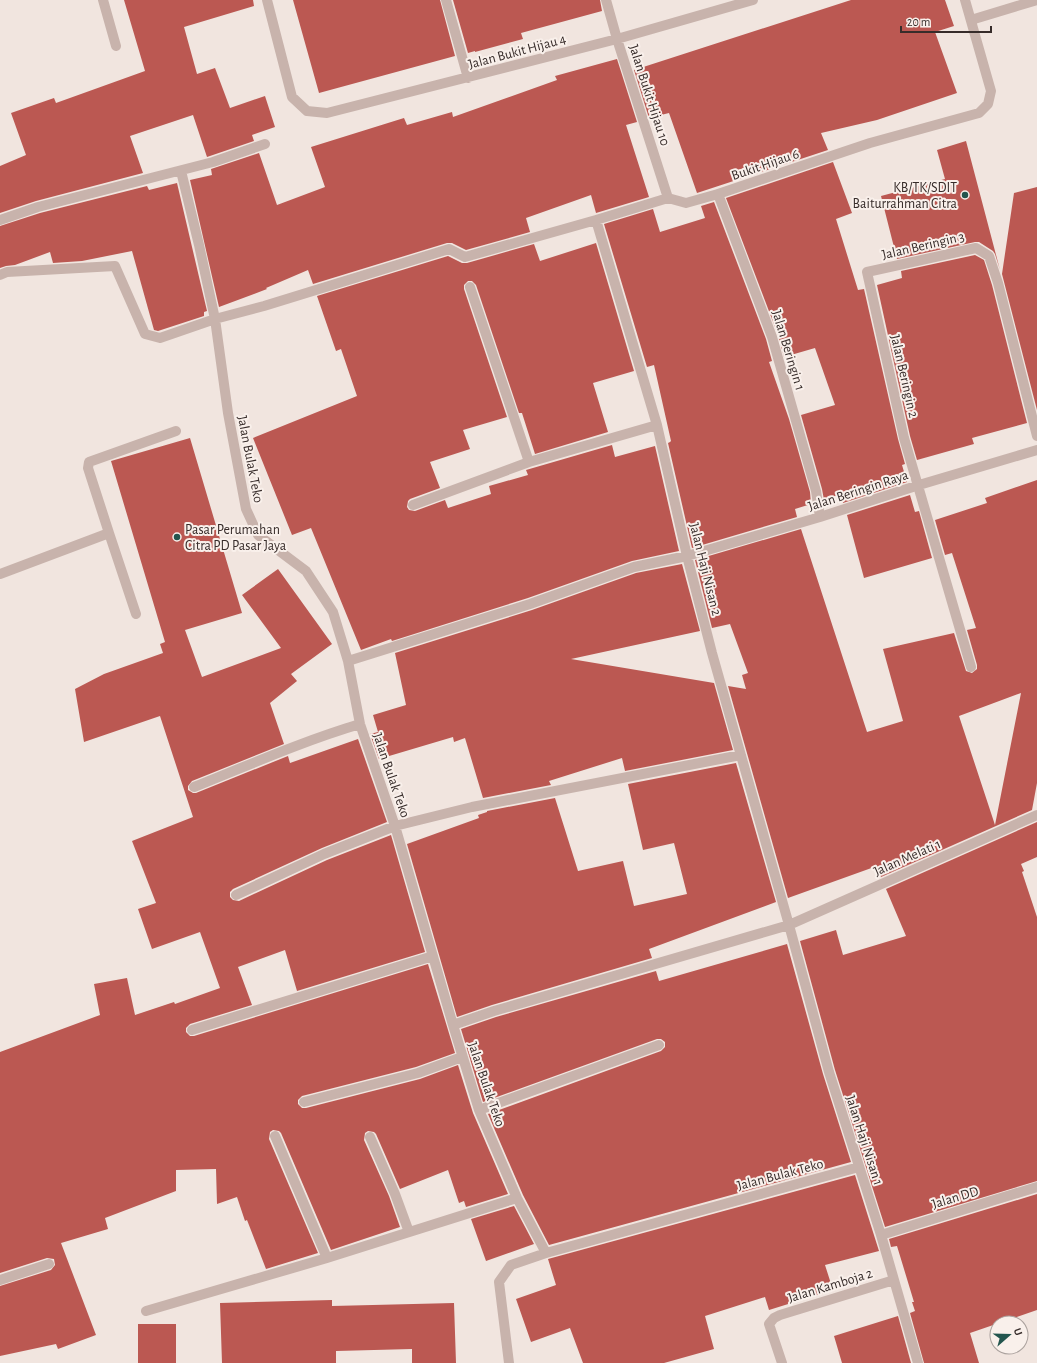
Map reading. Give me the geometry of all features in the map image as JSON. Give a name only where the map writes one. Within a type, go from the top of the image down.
[{"type":"street","points":[[103,0],[116,46]]},
{"type":"street","name":"Jalan Bukit Hijau 4","points":[[267,0],[292,97],[307,111],[327,114],[617,39],[753,0]]},
{"type":"street","points":[[446,0],[468,78]]},
{"type":"street","name":"Jalan Bukit Hijau 10","points":[[606,0],[668,198]]},
{"type":"street","name":"Bukit Hijau 6","points":[[668,198],[686,203],[718,194],[870,143],[979,113],[988,104],[991,91],[965,0]]},
{"type":"street","points":[[970,20],[1037,0]]},
{"type":"street","points":[[0,220],[38,207],[213,162],[265,144]]},
{"type":"street","name":"Jalan Bulak Teko","points":[[181,171],[215,319],[228,414],[246,509],[258,535],[306,571],[333,612],[348,661],[360,724],[395,826],[452,1025],[479,1110],[517,1198],[546,1254]]},
{"type":"street","name":"Jalan Beringin 1","points":[[718,194],[772,336],[816,491],[820,517]]},
{"type":"street","points":[[0,275],[7,272],[116,266],[145,334],[160,338],[215,319],[264,306],[449,249],[465,257],[668,198]]},
{"type":"street","name":"Jalan Haji Nisan 2","points":[[596,220],[657,425],[687,556],[712,653],[789,925]]},
{"type":"street","name":"Jalan Beringin 3","points":[[867,272],[976,248],[989,256],[998,283],[1037,436]]},
{"type":"street","name":"Jalan Beringin 2","points":[[867,272],[904,438],[919,484],[971,667]]},
{"type":"street","points":[[470,287],[528,462]]},
{"type":"street","points":[[413,505],[528,462],[657,425]]},
{"type":"street","points":[[136,614],[88,468],[89,462],[176,431]]},
{"type":"street","name":"Jalan Beringin Raya","points":[[348,661],[530,604],[634,567],[687,556],[820,517],[919,484],[1037,450]]},
{"type":"street","points":[[0,574],[109,533]]},
{"type":"street","points":[[194,787],[279,752],[360,724]]},
{"type":"street","points":[[236,895],[324,854],[395,826],[472,807],[741,755]]},
{"type":"street","name":"Jalan Melati 1","points":[[452,1025],[494,1011],[789,925],[1037,815]]},
{"type":"street","name":"Jalan Haji Nisan 1","points":[[789,925],[829,1072],[881,1235],[918,1363]]},
{"type":"street","points":[[192,1030],[433,956]]},
{"type":"street","points":[[479,1110],[511,1100],[659,1045]]},
{"type":"street","points":[[304,1102],[418,1073],[462,1057]]},
{"type":"street","points":[[274,1136],[327,1258]]},
{"type":"street","points":[[370,1137],[396,1194],[409,1232]]},
{"type":"street","name":"Jalan Bulak Teko","points":[[509,1363],[499,1282],[511,1265],[859,1167]]},
{"type":"street","name":"Jalan DD","points":[[881,1235],[1037,1187]]},
{"type":"street","points":[[146,1311],[327,1258],[517,1198]]},
{"type":"street","points":[[0,1280],[49,1264]]},
{"type":"street","name":"Jalan Kamboja 2","points":[[782,1363],[769,1324],[774,1318],[894,1280]]},
{"type":"building","points":[[124,0],[253,0],[254,6],[184,27],[197,74],[215,68],[230,108],[265,96],[275,127],[252,135],[254,141],[207,157],[193,115],[130,136],[143,173],[36,201],[0,213],[0,166],[26,155],[11,113],[54,98],[56,103],[145,71]]},
{"type":"building","points":[[293,0],[440,0],[455,56],[319,93]]},
{"type":"building","points":[[453,0],[600,0],[602,11],[521,33],[523,39],[468,53]]},
{"type":"building","points":[[851,0],[945,0],[954,26],[935,32],[957,93],[877,120],[821,133],[828,150],[697,193],[669,113],[649,118],[634,70]]},
{"type":"building","points":[[617,59],[637,122],[626,125],[649,197],[596,213],[591,195],[526,218],[530,232],[466,250],[452,243],[447,243],[313,284],[308,270],[266,288],[267,289],[219,307],[190,180],[212,175],[211,169],[259,153],[277,205],[325,187],[311,147],[404,118],[407,125],[452,112],[453,117],[557,80],[555,76]]},
{"type":"building","points":[[966,141],[1000,270],[993,251],[979,242],[897,259],[881,196],[945,179],[937,150]]},
{"type":"building","points":[[833,162],[852,213],[836,219],[858,290],[864,289],[905,464],[902,465],[907,482],[843,503],[841,494],[824,500],[801,415],[835,405],[815,348],[784,357],[778,335],[726,198]]},
{"type":"building","points":[[177,183],[207,311],[204,312],[204,316],[158,331],[154,330],[132,251],[82,261],[53,263],[50,252],[15,265],[0,268],[0,226],[40,213],[147,186],[149,190]]},
{"type":"building","points":[[1037,187],[1037,410],[1002,274],[1014,193]]},
{"type":"building","points":[[714,202],[766,339],[772,361],[769,362],[789,419],[810,492],[811,504],[795,509],[797,517],[692,548],[668,443],[671,441],[654,365],[647,367],[604,224],[653,209],[660,232],[705,218],[701,206]]},
{"type":"building","points":[[596,243],[634,371],[593,383],[608,432],[535,454],[522,413],[519,413],[476,285],[472,281],[468,281],[464,285],[464,289],[507,417],[463,430],[470,449],[430,462],[440,488],[410,499],[407,507],[409,510],[415,511],[445,500],[448,508],[491,494],[489,486],[528,475],[526,470],[612,445],[615,457],[655,446],[679,551],[632,561],[528,598],[392,641],[391,639],[361,650],[311,528],[292,535],[253,438],[357,396],[341,349],[336,351],[317,296],[448,256],[462,263],[467,263],[534,244],[540,261]]},
{"type":"building","points":[[975,255],[984,260],[992,285],[1027,423],[972,438],[974,444],[917,460],[910,436],[877,285],[902,278],[901,271]]},
{"type":"building","points":[[190,438],[242,613],[185,630],[202,677],[281,648],[242,595],[278,569],[332,644],[291,674],[297,681],[270,703],[284,744],[192,781],[188,786],[188,790],[196,793],[288,756],[290,763],[358,739],[387,822],[322,848],[233,889],[230,892],[230,897],[233,900],[239,901],[327,860],[391,835],[425,952],[297,991],[285,950],[238,967],[252,1005],[190,1024],[186,1028],[186,1032],[190,1036],[194,1036],[428,964],[455,1053],[416,1067],[302,1096],[298,1100],[298,1104],[302,1108],[306,1108],[420,1079],[458,1065],[473,1113],[508,1194],[466,1207],[464,1201],[459,1203],[448,1170],[400,1189],[376,1134],[368,1131],[365,1133],[364,1140],[389,1196],[400,1227],[331,1250],[281,1133],[273,1130],[270,1132],[269,1139],[318,1253],[266,1269],[247,1220],[245,1221],[237,1197],[217,1204],[216,1169],[176,1170],[176,1191],[105,1218],[108,1229],[61,1243],[96,1335],[58,1349],[56,1344],[0,1356],[0,1286],[51,1270],[55,1265],[54,1259],[47,1258],[0,1273],[0,1052],[100,1015],[94,984],[127,978],[135,1015],[174,1002],[175,1004],[220,988],[200,932],[152,949],[138,909],[156,903],[132,841],[193,817],[160,716],[84,742],[75,689],[104,674],[163,653],[160,644],[165,642],[111,461]]},
{"type":"building","points":[[1037,480],[1037,783],[1032,810],[881,877],[877,866],[788,898],[728,686],[746,689],[742,675],[748,673],[730,624],[712,628],[695,560],[801,529],[867,732],[903,721],[883,649],[954,633],[966,671],[972,673],[977,669],[967,630],[976,628],[952,553],[945,555],[935,520],[987,503],[985,498]],"holes":[[[1021,693],[995,825],[959,716]]]},
{"type":"building","points":[[910,495],[915,512],[919,511],[932,558],[864,578],[847,515]]},
{"type":"building","points":[[682,564],[700,631],[571,659],[714,683],[733,750],[625,771],[622,758],[549,781],[551,785],[483,798],[465,738],[454,742],[453,737],[379,759],[370,734],[378,732],[373,715],[406,705],[395,653],[532,610],[636,573]]},
{"type":"building","points":[[736,763],[776,902],[649,949],[652,958],[492,1005],[457,1017],[407,844],[479,818],[478,815],[487,811],[555,798],[578,871],[623,861],[634,906],[687,894],[674,843],[643,850],[628,784]]},
{"type":"building","points":[[1037,822],[1037,857],[1021,864],[1024,871],[1022,872],[1037,917],[1037,1181],[885,1227],[835,1070],[800,941],[836,930],[843,955],[906,936],[886,889]]},
{"type":"building","points":[[787,944],[823,1074],[851,1162],[549,1245],[523,1195],[488,1114],[661,1051],[665,1047],[665,1042],[661,1039],[657,1039],[483,1102],[461,1029],[496,1017],[656,971],[659,981]]},
{"type":"building","points":[[855,1175],[879,1251],[825,1265],[833,1290],[769,1310],[765,1297],[705,1316],[714,1349],[664,1363],[583,1363],[570,1328],[531,1342],[516,1299],[556,1285],[548,1259]]},
{"type":"building","points":[[1037,1194],[1037,1310],[1022,1315],[989,1315],[989,1326],[970,1333],[979,1363],[924,1363],[910,1313],[915,1311],[912,1302],[914,1302],[897,1246],[891,1247],[889,1239]]},
{"type":"building","points":[[514,1206],[534,1244],[486,1261],[471,1219]]},
{"type":"building","points":[[332,1300],[332,1306],[454,1303],[456,1363],[412,1363],[412,1349],[336,1351],[336,1363],[222,1363],[220,1303]]},
{"type":"building","points":[[898,1316],[911,1363],[842,1363],[834,1336]]},
{"type":"building","points":[[138,1324],[176,1324],[176,1363],[138,1363]]},
{"type":"place","name":"KB/TK/SDIT Baiturrahman Citra","points":[[965,195]]},
{"type":"place","name":"Pasar Perumahan Citra PD Pasar Jaya","points":[[177,537]]}]
